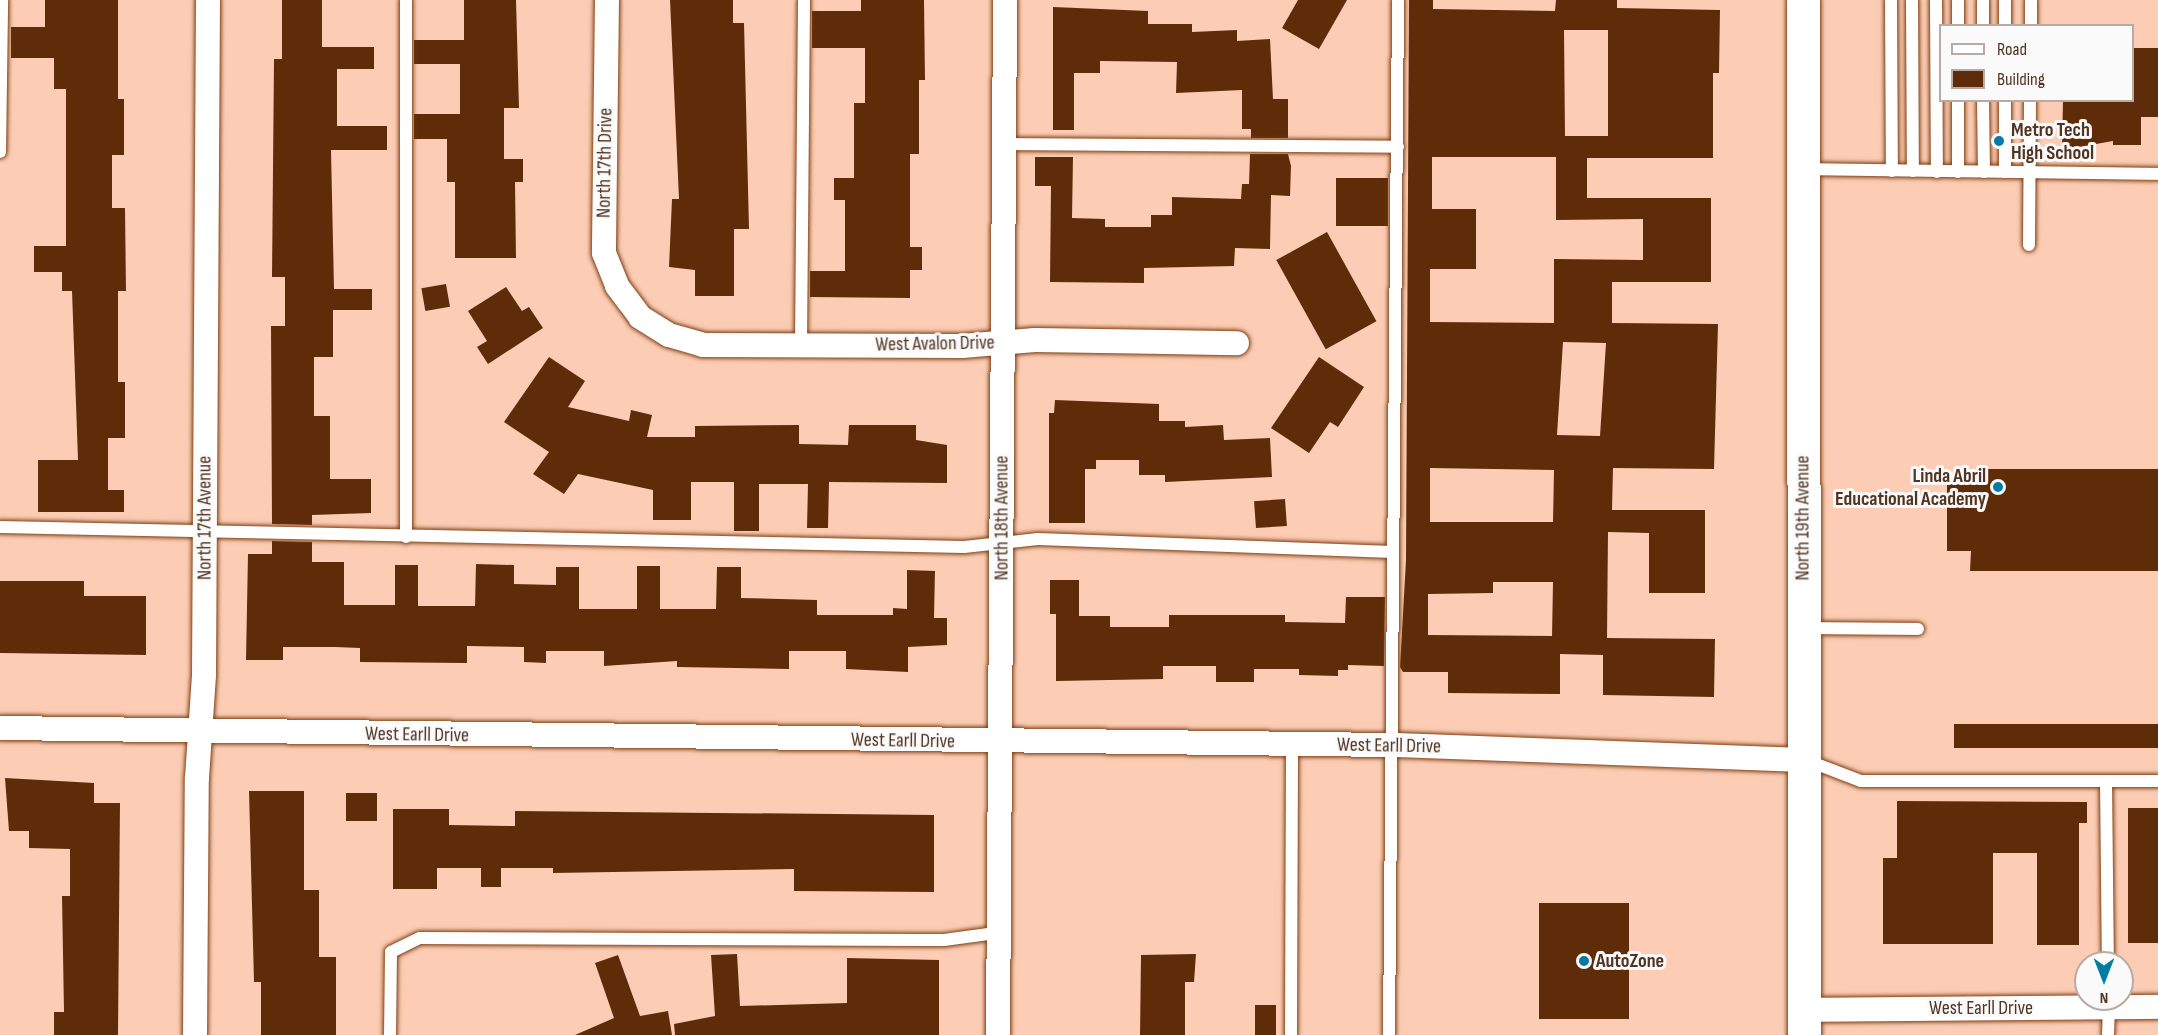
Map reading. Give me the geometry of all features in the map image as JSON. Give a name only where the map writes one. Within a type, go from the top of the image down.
[{"type":"main road","name":"North 19th Avenue","points":[[1803,0],[1804,1022]]},
{"type":"street","name":"North 17th Avenue","points":[[195,1035],[205,532],[208,0]]},
{"type":"street","name":"North 17th Drive","points":[[607,0],[604,253],[616,286],[640,317]]},
{"type":"street","name":"North 18th Avenue","points":[[998,1035],[996,933],[1002,543],[1005,0]]},
{"type":"street","name":"West Avalon Drive","points":[[640,317],[669,335],[703,345],[1003,342],[1237,343]]},
{"type":"street","name":"West Earll Drive","points":[[0,728],[1000,743],[1395,745],[1805,760]]},
{"type":"street","name":"West Earll Drive","points":[[1804,1022],[2074,1005]]},
{"type":"street","name":"West Earll Drive","points":[[2134,1005],[2158,1007]]},
{"type":"lane","points":[[0,152],[2,0]]},
{"type":"lane","points":[[406,0],[406,537]]},
{"type":"lane","points":[[801,345],[804,0]]},
{"type":"lane","points":[[1389,1035],[1395,745],[1393,552],[1398,0]]},
{"type":"lane","points":[[1891,0],[1892,171]]},
{"type":"lane","points":[[1912,0],[1914,171]]},
{"type":"lane","points":[[1936,0],[1937,171]]},
{"type":"lane","points":[[1958,0],[1958,24]]},
{"type":"lane","points":[[1983,0],[1983,24]]},
{"type":"lane","points":[[2006,0],[2006,24]]},
{"type":"lane","points":[[2031,0],[2031,24]]},
{"type":"lane","points":[[1958,102],[1958,172]]},
{"type":"lane","points":[[1983,102],[1984,172]]},
{"type":"lane","points":[[2005,102],[2005,172]]},
{"type":"lane","points":[[2030,102],[2030,245]]},
{"type":"lane","points":[[1003,144],[1398,147]]},
{"type":"lane","points":[[1802,169],[2158,174]]},
{"type":"lane","points":[[0,527],[964,547],[1038,539],[1393,552]]},
{"type":"lane","points":[[1804,628],[1918,628]]},
{"type":"lane","points":[[1291,1035],[1292,744]]},
{"type":"lane","points":[[1805,760],[1861,781],[2158,782]]},
{"type":"lane","points":[[2106,781],[2108,951]]},
{"type":"lane","points":[[390,1035],[392,952],[420,938],[944,939],[996,933]]},
{"type":"lane","points":[[2108,1035],[2109,1011]]},
{"type":"building","points":[[45,0],[118,0],[118,99],[124,99],[124,155],[112,155],[112,208],[125,208],[126,291],[118,291],[118,382],[125,382],[125,438],[108,438],[108,490],[124,490],[124,512],[38,512],[38,460],[78,460],[72,291],[62,291],[62,272],[34,272],[34,246],[66,246],[66,89],[54,89],[54,58],[11,58],[11,27],[45,27]]},
{"type":"building","points":[[282,0],[322,0],[322,47],[374,47],[374,69],[337,69],[337,126],[387,126],[387,150],[331,150],[334,289],[372,289],[372,310],[333,310],[333,357],[314,357],[314,416],[330,416],[330,479],[371,479],[371,513],[312,515],[312,525],[272,524],[271,326],[285,326],[285,277],[272,277],[274,59],[282,59]]},
{"type":"building","points":[[464,0],[516,0],[519,108],[504,108],[504,159],[523,159],[523,182],[515,182],[516,258],[455,258],[455,182],[447,182],[447,139],[414,139],[414,114],[460,114],[460,64],[414,64],[414,40],[464,40]]},
{"type":"building","points":[[670,0],[733,0],[733,23],[744,23],[749,229],[734,229],[734,296],[695,296],[695,270],[669,267],[672,199],[679,199]]},
{"type":"building","points":[[861,0],[924,0],[925,80],[919,80],[919,154],[910,154],[910,247],[922,247],[922,270],[910,270],[910,298],[810,297],[810,271],[845,271],[845,200],[834,200],[834,178],[854,178],[854,103],[865,103],[865,48],[812,48],[812,11],[861,11]]},
{"type":"building","points":[[1298,0],[1347,0],[1319,49],[1282,28]]},
{"type":"building","points":[[1409,0],[1433,0],[1433,9],[1555,11],[1556,0],[1617,0],[1617,8],[1720,10],[1719,73],[1713,73],[1713,158],[1587,158],[1587,198],[1711,198],[1711,282],[1612,282],[1612,323],[1718,324],[1714,469],[1613,468],[1612,510],[1705,510],[1705,593],[1649,593],[1649,533],[1608,532],[1607,638],[1715,639],[1714,697],[1603,695],[1603,655],[1560,654],[1560,694],[1448,693],[1448,672],[1403,672],[1400,667],[1406,560]],"holes":[[[1564,30],[1608,30],[1608,136],[1565,136]],[[1432,157],[1556,157],[1556,220],[1643,219],[1643,260],[1554,259],[1554,323],[1430,322],[1430,269],[1476,269],[1476,209],[1432,209]],[[1563,342],[1606,343],[1600,436],[1557,435]],[[1430,468],[1554,470],[1553,522],[1430,522]],[[1493,582],[1553,582],[1552,636],[1428,635],[1428,594],[1493,593]]]},
{"type":"building","points":[[1053,7],[1148,11],[1148,24],[1192,24],[1192,32],[1237,30],[1237,41],[1270,39],[1273,99],[1288,99],[1288,138],[1251,138],[1251,129],[1242,129],[1242,90],[1176,93],[1177,62],[1100,61],[1100,73],[1074,73],[1074,130],[1053,130]]},
{"type":"building","points":[[2134,48],[2158,48],[2158,117],[2141,117],[2141,145],[2113,145],[2113,141],[2062,150],[2063,102],[2134,102]]},
{"type":"building","points":[[1250,154],[1288,154],[1291,166],[1290,196],[1271,195],[1270,249],[1235,248],[1234,266],[1144,268],[1144,283],[1050,282],[1051,186],[1035,186],[1035,157],[1073,157],[1072,218],[1105,219],[1105,227],[1151,227],[1151,215],[1172,215],[1172,197],[1241,199],[1242,184],[1249,184]]},
{"type":"building","points":[[1336,178],[1388,178],[1388,226],[1336,226]]},
{"type":"building","points":[[1327,232],[1376,321],[1326,349],[1276,260]]},
{"type":"building","points":[[446,284],[450,307],[425,311],[421,288]]},
{"type":"building","points":[[506,287],[522,311],[529,307],[543,328],[488,364],[477,347],[487,341],[468,311]]},
{"type":"building","points":[[549,357],[585,381],[568,407],[629,421],[631,410],[652,415],[647,437],[695,437],[695,426],[799,425],[799,444],[848,445],[849,425],[916,425],[916,440],[947,445],[947,483],[829,482],[828,528],[807,528],[808,484],[759,484],[759,531],[734,531],[734,482],[691,482],[691,520],[653,520],[653,490],[578,474],[564,494],[533,474],[549,452],[504,422]]},
{"type":"building","points":[[1319,357],[1364,387],[1338,427],[1330,422],[1309,453],[1271,428]]},
{"type":"building","points":[[1055,400],[1159,404],[1159,421],[1185,421],[1185,427],[1223,425],[1224,440],[1270,438],[1272,477],[1165,482],[1165,475],[1139,475],[1139,460],[1096,460],[1096,469],[1085,469],[1085,523],[1049,523],[1049,413],[1054,413]]},
{"type":"building","points":[[1982,469],[2158,469],[2158,571],[1970,571],[1971,551],[1947,551],[1947,481],[1982,481]]},
{"type":"building","points":[[1285,499],[1287,526],[1256,528],[1254,501]]},
{"type":"building","points":[[272,541],[312,542],[312,562],[344,562],[344,605],[395,605],[395,565],[418,565],[418,606],[475,606],[476,564],[514,565],[514,584],[556,585],[556,567],[579,567],[579,609],[637,609],[637,566],[660,566],[660,609],[716,609],[717,567],[741,567],[741,598],[817,600],[817,615],[893,615],[893,608],[907,609],[907,570],[935,571],[934,618],[947,618],[947,645],[908,647],[908,672],[846,669],[846,651],[789,651],[789,669],[677,667],[677,661],[604,666],[604,651],[546,651],[546,663],[524,662],[524,647],[467,646],[467,663],[360,662],[360,648],[335,647],[283,647],[283,660],[246,660],[248,554],[272,554]]},
{"type":"building","points":[[1050,580],[1079,580],[1079,616],[1110,616],[1110,627],[1169,627],[1169,615],[1285,615],[1285,622],[1345,623],[1346,597],[1385,597],[1384,666],[1348,665],[1348,670],[1338,670],[1338,676],[1299,675],[1299,669],[1254,669],[1254,682],[1216,682],[1216,666],[1163,666],[1163,679],[1056,681],[1056,614],[1050,614]]},
{"type":"building","points":[[0,581],[84,581],[84,596],[146,596],[146,655],[0,653]]},
{"type":"building","points":[[1954,724],[2158,724],[2158,748],[1954,748]]},
{"type":"building","points":[[5,778],[94,783],[94,803],[120,803],[118,1035],[54,1035],[54,1012],[64,1012],[62,896],[70,896],[70,849],[29,848],[29,831],[9,831]]},
{"type":"building","points":[[249,791],[304,791],[304,890],[319,890],[319,957],[336,957],[336,1035],[261,1035],[261,982],[254,982]]},
{"type":"building","points":[[346,793],[377,793],[377,821],[346,821]]},
{"type":"building","points":[[1897,801],[2087,802],[2087,823],[2079,823],[2079,945],[2037,945],[2037,853],[1993,853],[1993,944],[1883,944],[1883,858],[1897,858]]},
{"type":"building","points":[[2128,808],[2158,808],[2158,943],[2128,943]]},
{"type":"building","points":[[393,809],[449,809],[449,825],[515,826],[515,811],[934,815],[934,892],[794,891],[794,869],[553,873],[553,868],[501,868],[501,887],[481,887],[481,868],[437,868],[437,889],[393,889]]},
{"type":"building","name":"AutoZone","points":[[1539,903],[1629,903],[1629,1019],[1539,1019]]},
{"type":"building","points":[[737,954],[740,1006],[847,1003],[847,958],[939,960],[939,1035],[675,1035],[674,1024],[715,1016],[711,955]]},
{"type":"building","points":[[1196,954],[1194,982],[1185,982],[1185,1035],[1140,1035],[1141,955]]},
{"type":"building","points":[[618,955],[640,1016],[668,1011],[672,1035],[575,1035],[614,1018],[595,963]]},
{"type":"building","points":[[1255,1005],[1276,1005],[1276,1035],[1255,1035]]},
{"type":"place","name":"Metro Tech High School","points":[[1999,141]]},
{"type":"place","name":"Linda Abril Educational Academy","points":[[1998,487]]},
{"type":"place","name":"AutoZone","points":[[1584,961]]}]
